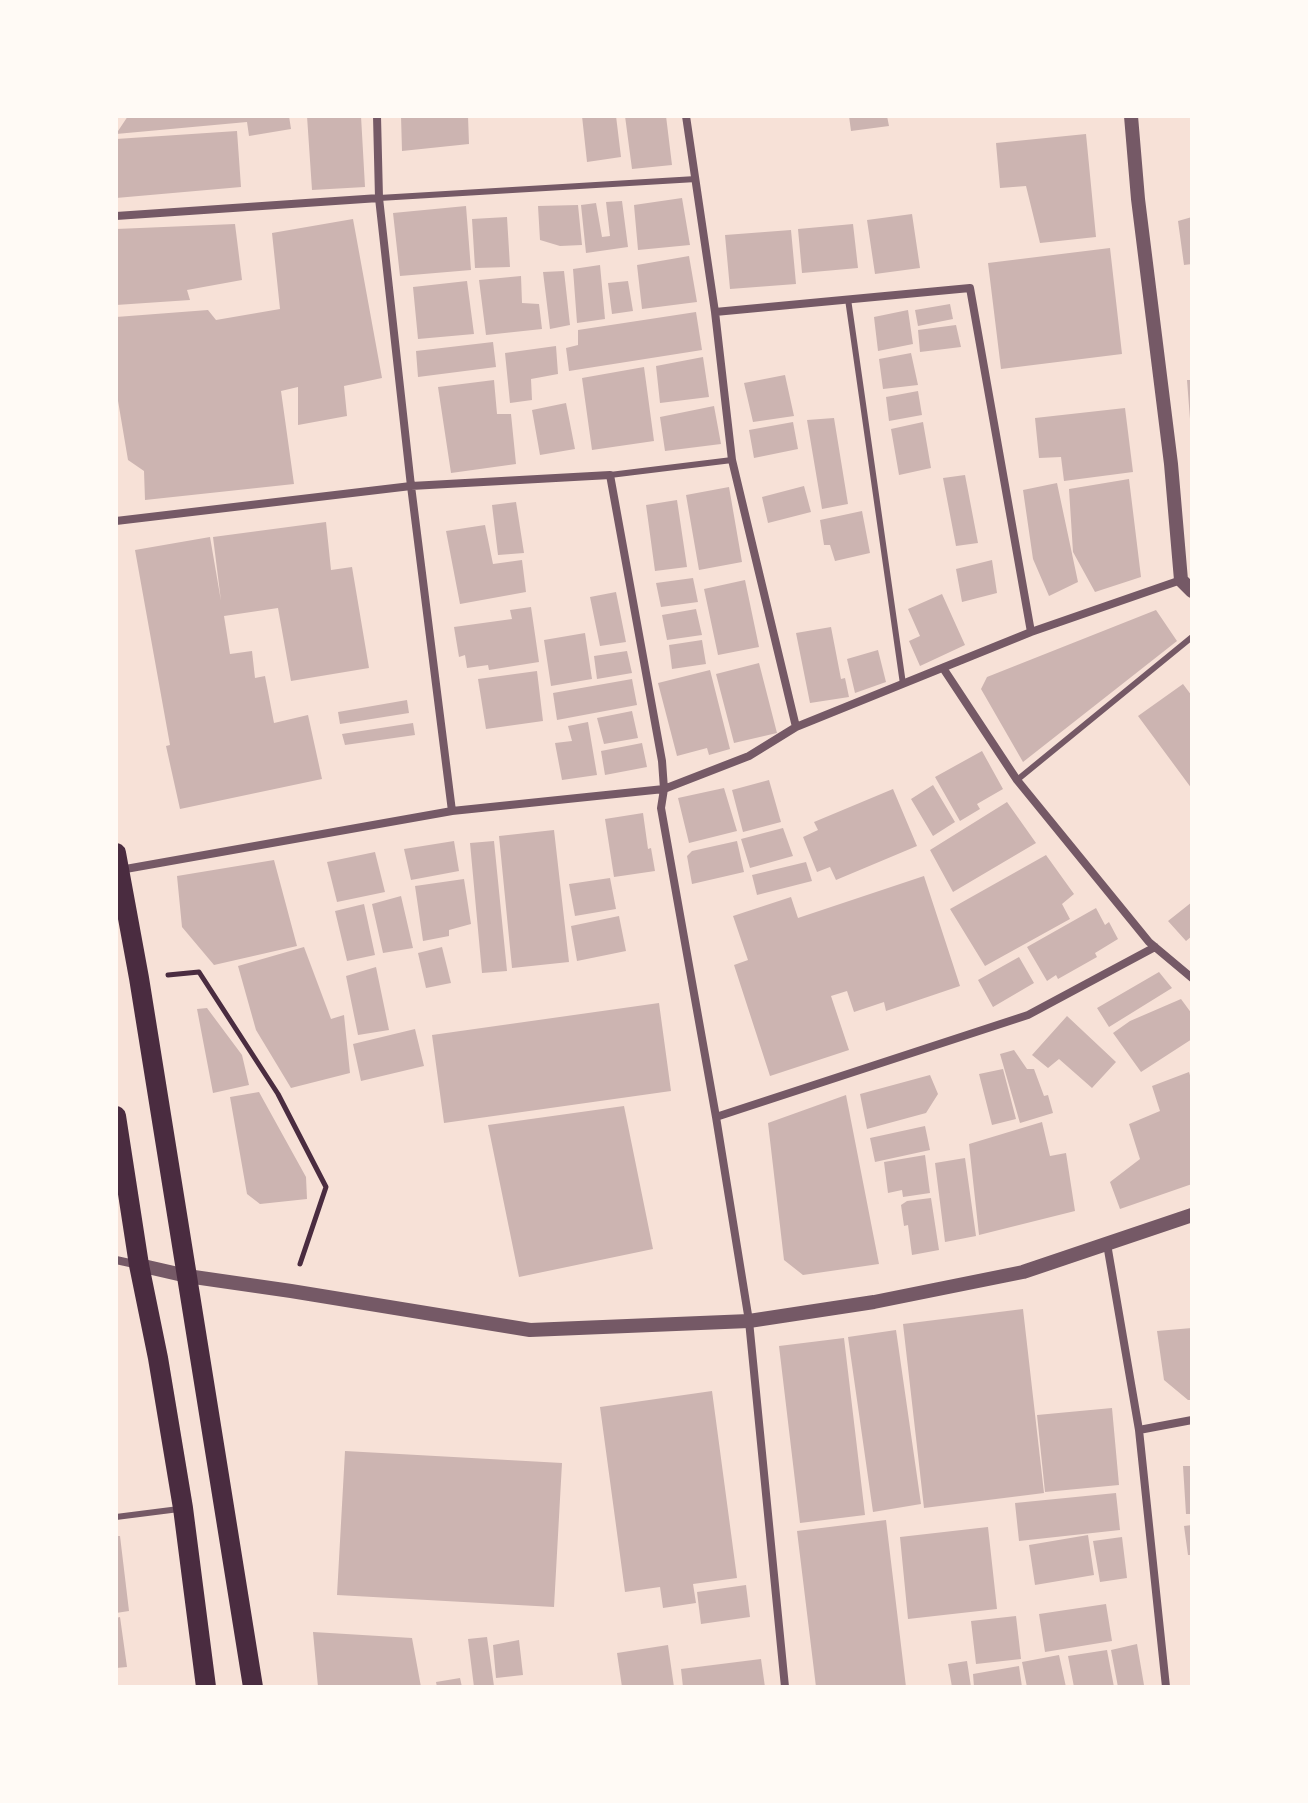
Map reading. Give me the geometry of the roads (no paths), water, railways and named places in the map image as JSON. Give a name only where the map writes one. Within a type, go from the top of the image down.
[{"type":"main road","points":[[117,861],[139,978],[253,1687]]},
{"type":"main road","points":[[116,1116],[139,1265],[183,1508],[206,1687]]},
{"type":"street","points":[[377,116],[379,198],[452,811]]},
{"type":"street","points":[[686,116],[715,312],[732,460],[796,727]]},
{"type":"street","points":[[117,861],[452,811],[664,789],[749,756],[796,727],[1031,632],[1186,586],[1138,199],[1131,116]]},
{"type":"street","points":[[116,216],[379,198]]},
{"type":"street","points":[[715,312],[970,288],[1031,632]]},
{"type":"street","points":[[116,521],[411,486],[610,475],[659,745],[664,789],[661,808],[749,1321],[785,1687]]},
{"type":"street","points":[[943,668],[1017,780],[1149,942],[1192,978]]},
{"type":"street","points":[[716,1117],[1028,1015],[1155,947]]},
{"type":"street","points":[[116,1260],[187,1276],[530,1330],[749,1321],[874,1302],[1023,1272],[1192,1215]]},
{"type":"street","points":[[1107,1244],[1139,1430],[1166,1687]]},
{"type":"street","points":[[1139,1430],[1192,1420]]},
{"type":"lane","points":[[379,198],[696,179]]},
{"type":"lane","points":[[848,299],[903,684]]},
{"type":"lane","points":[[610,475],[732,460]]},
{"type":"lane","points":[[1017,780],[1192,637]]},
{"type":"lane","points":[[116,1517],[183,1508]]}]
